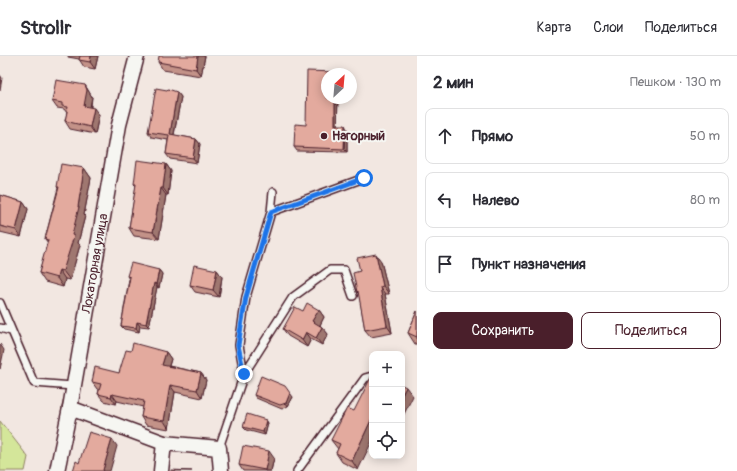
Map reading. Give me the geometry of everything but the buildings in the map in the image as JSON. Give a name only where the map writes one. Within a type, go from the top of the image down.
[{"type":"street","name":"Локаторная улица","points":[[57,471],[70,408],[118,131],[137,56]]},
{"type":"street","points":[[70,408],[164,443],[220,448],[221,471]]},
{"type":"street","points":[[162,471],[164,443]]},
{"type":"lane","points":[[271,212],[364,178]]},
{"type":"lane","points":[[244,374],[238,345],[246,297],[271,212],[273,192]]},
{"type":"lane","points":[[220,448],[244,374],[293,297],[330,270],[344,270],[353,296]]},
{"type":"lane","points":[[0,303],[34,383],[73,386]]},
{"type":"lane","points":[[0,328],[11,331]]},
{"type":"lane","points":[[297,471],[365,378],[369,377]]},
{"type":"green space","points":[[0,421],[28,457],[25,471],[0,471]]},
{"type":"place","name":"Нагорный","points":[[324,136]]},
{"type":"route","points":[[244,374],[238,345],[246,297],[271,212],[364,178]]}]
